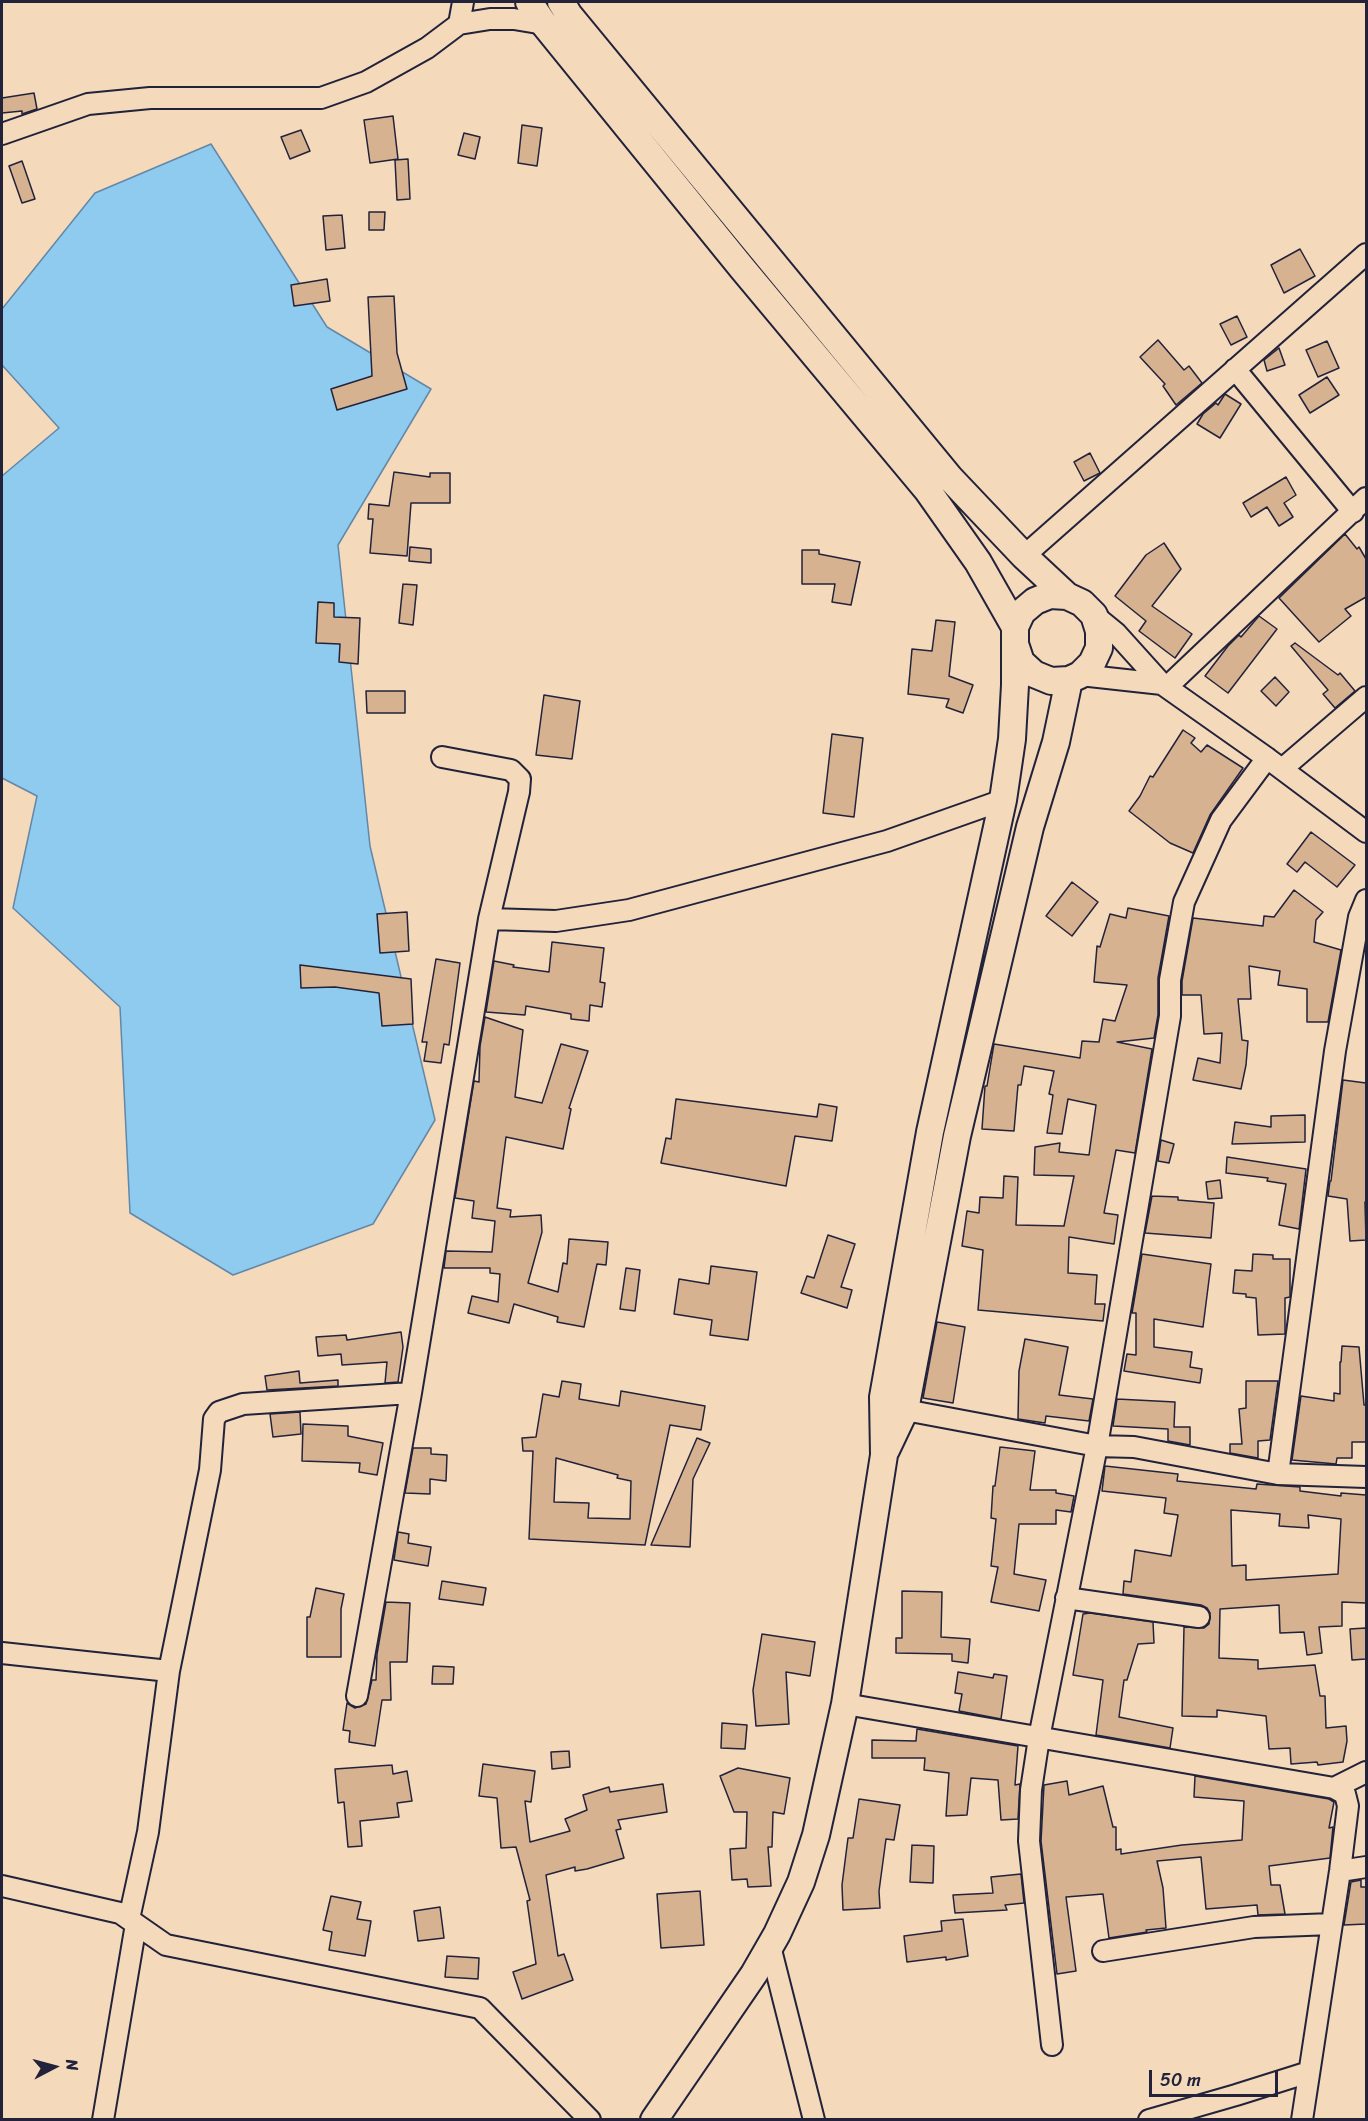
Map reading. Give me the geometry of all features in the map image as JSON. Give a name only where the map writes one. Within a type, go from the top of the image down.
[{"type":"main road","points":[[529,2],[544,24],[757,286],[928,491],[978,562],[1015,636],[1021,662],[1034,674],[1051,681],[1074,677],[1092,663],[1099,648],[1099,631],[1094,615],[1082,603],[1067,596],[1024,556],[950,478],[569,15],[561,2]]},
{"type":"main road","points":[[654,2120],[754,1974],[770,1946],[801,1882],[816,1835],[845,1704],[884,1455],[883,1397],[930,1132],[1003,800],[1012,739],[1015,636],[1022,612],[1035,601],[1050,595],[1067,596]]},
{"type":"main road","points":[[884,1455],[905,1410],[957,1136],[1030,827],[1074,677]]},
{"type":"street","points":[[459,24],[463,2]]},
{"type":"street","points":[[2,134],[88,105],[150,98],[321,98],[366,82],[427,48],[459,24],[490,19],[514,19],[544,24]]},
{"type":"street","points":[[1024,556],[1366,254]]},
{"type":"street","points":[[1235,369],[1353,512]]},
{"type":"street","points":[[1074,677],[1165,685],[1366,498]]},
{"type":"street","points":[[1094,615],[1116,633],[1165,685],[1366,830]]},
{"type":"street","points":[[1052,2045],[1029,1841],[1031,1790],[1039,1738],[1097,1446],[1170,1016],[1170,980],[1184,902],[1221,820],[1274,763],[1366,698]]},
{"type":"street","points":[[357,1696],[411,1393],[489,919],[519,792],[520,779],[510,770],[442,757]]},
{"type":"street","points":[[489,919],[556,921],[629,910],[887,841],[1003,800]]},
{"type":"street","points":[[1278,1474],[1335,1051],[1359,917],[1366,900]]},
{"type":"street","points":[[103,2120],[132,1921],[148,1832],[169,1671],[210,1470],[214,1419],[219,1412],[243,1404],[411,1393]]},
{"type":"street","points":[[905,1410],[1097,1446],[1134,1447],[1278,1474],[1366,1477]]},
{"type":"street","points":[[1066,1598],[1199,1617]]},
{"type":"street","points":[[2,1653],[169,1671]]},
{"type":"street","points":[[845,1704],[1334,1788],[1345,1794],[1348,1806],[1341,1871],[1302,2120]]},
{"type":"street","points":[[1334,1788],[1366,1772]]},
{"type":"street","points":[[1341,1871],[1366,1867]]},
{"type":"street","points":[[2,1886],[120,1913],[166,1945],[480,2008],[590,2120]]},
{"type":"street","points":[[1103,1951],[1254,1927],[1332,1924]]},
{"type":"street","points":[[770,1946],[814,2120]]},
{"type":"street","points":[[1149,2120],[1309,2072]]},
{"type":"water","points":[[211,144],[327,327],[431,389],[338,545],[370,846],[435,1120],[373,1224],[233,1275],[130,1213],[120,1007],[13,908],[37,796],[2,778],[2,476],[59,428],[2,365],[2,309],[95,193]]},
{"type":"building","points":[[34,93],[37,109],[22,114],[22,111],[2,113],[2,98]]},
{"type":"building","points":[[393,116],[398,159],[370,163],[364,120]]},
{"type":"building","points":[[522,125],[542,128],[537,166],[518,163]]},
{"type":"building","points":[[301,130],[310,151],[290,159],[281,137]]},
{"type":"building","points":[[464,133],[480,137],[475,159],[458,155]]},
{"type":"building","points":[[408,159],[410,199],[397,200],[395,160]]},
{"type":"building","points":[[22,161],[35,199],[22,203],[9,166]]},
{"type":"building","points":[[369,212],[385,212],[384,230],[369,230]]},
{"type":"building","points":[[342,215],[345,248],[326,250],[323,216]]},
{"type":"building","points":[[1300,249],[1315,276],[1284,293],[1271,265]]},
{"type":"building","points":[[327,279],[330,301],[294,306],[291,285]]},
{"type":"building","points":[[394,296],[397,353],[407,389],[337,410],[331,389],[372,376],[368,297]]},
{"type":"building","points":[[1237,316],[1247,337],[1231,345],[1220,324]]},
{"type":"building","points":[[1158,340],[1184,370],[1189,366],[1202,383],[1176,405],[1163,386],[1165,384],[1140,357]]},
{"type":"building","points":[[1327,341],[1339,368],[1318,377],[1306,350]]},
{"type":"building","points":[[1279,348],[1285,365],[1267,371],[1264,360]]},
{"type":"building","points":[[1327,377],[1339,395],[1310,413],[1299,395]]},
{"type":"building","points":[[1225,394],[1241,404],[1220,438],[1197,424],[1203,414],[1216,403],[1218,405]]},
{"type":"building","points":[[1090,453],[1100,473],[1084,481],[1074,462]]},
{"type":"building","points":[[394,472],[430,477],[430,473],[450,473],[450,503],[411,503],[407,556],[370,553],[373,519],[368,519],[369,504],[389,506]]},
{"type":"building","points":[[1286,477],[1296,495],[1284,503],[1293,517],[1279,526],[1267,507],[1251,517],[1243,503]]},
{"type":"building","points":[[1345,534],[1357,549],[1359,547],[1366,559],[1366,597],[1345,609],[1351,616],[1319,642],[1279,598]]},
{"type":"building","points":[[1164,543],[1181,569],[1152,606],[1192,634],[1175,658],[1139,631],[1146,621],[1115,596],[1146,555]]},
{"type":"building","points":[[410,547],[431,549],[431,563],[409,561]]},
{"type":"building","points":[[802,550],[819,550],[819,554],[860,562],[851,605],[832,602],[835,584],[802,584]]},
{"type":"building","points":[[403,584],[417,585],[413,625],[399,623]]},
{"type":"building","points":[[318,602],[334,603],[334,617],[360,618],[358,664],[339,662],[340,644],[316,643]]},
{"type":"building","points":[[1259,616],[1277,629],[1228,693],[1205,676],[1228,646],[1239,635],[1241,637]]},
{"type":"building","points":[[936,620],[955,622],[949,676],[973,685],[963,713],[946,707],[949,699],[908,694],[912,649],[932,651]]},
{"type":"building","points":[[1295,643],[1338,675],[1340,673],[1355,691],[1335,708],[1323,694],[1328,690],[1291,646]]},
{"type":"building","points":[[1275,677],[1289,692],[1276,706],[1261,691]]},
{"type":"building","points":[[366,691],[405,691],[405,713],[367,713]]},
{"type":"building","points":[[544,695],[580,701],[572,759],[536,755]]},
{"type":"building","points":[[1183,730],[1195,738],[1191,743],[1201,752],[1207,745],[1243,768],[1210,815],[1193,853],[1170,843],[1129,811],[1150,776],[1153,777]]},
{"type":"building","points":[[832,734],[863,738],[854,817],[823,813]]},
{"type":"building","points":[[1311,832],[1355,865],[1337,887],[1305,862],[1297,872],[1287,864]]},
{"type":"building","points":[[1072,882],[1098,902],[1072,936],[1046,916]]},
{"type":"building","points":[[1294,890],[1323,912],[1316,920],[1314,942],[1341,950],[1328,1022],[1307,1022],[1307,989],[1278,985],[1280,971],[1249,966],[1251,999],[1238,999],[1242,1040],[1248,1041],[1241,1089],[1193,1080],[1198,1058],[1220,1063],[1222,1033],[1204,1034],[1201,995],[1182,995],[1182,981],[1193,918],[1263,926],[1264,916],[1274,917]]},
{"type":"building","points":[[1128,908],[1169,916],[1158,978],[1158,1015],[1154,1038],[1117,1042],[1152,1049],[1135,1153],[1116,1150],[1104,1213],[1118,1215],[1114,1244],[1069,1237],[1068,1273],[1097,1275],[1095,1304],[1105,1304],[1103,1321],[978,1310],[983,1250],[962,1246],[967,1211],[979,1213],[980,1197],[1003,1198],[1004,1176],[1018,1177],[1016,1225],[1064,1226],[1074,1176],[1034,1175],[1035,1147],[1060,1143],[1059,1152],[1089,1155],[1096,1105],[1068,1099],[1062,1134],[1047,1133],[1053,1095],[1049,1094],[1054,1071],[1024,1066],[1021,1085],[1018,1085],[1014,1131],[982,1129],[985,1086],[987,1086],[994,1044],[1080,1058],[1082,1041],[1099,1042],[1103,1019],[1115,1021],[1127,985],[1094,982],[1097,946],[1100,947],[1110,914],[1126,918]]},
{"type":"building","points":[[407,912],[409,951],[380,953],[377,914]]},
{"type":"building","points":[[552,942],[604,948],[600,982],[605,983],[602,1007],[590,1005],[589,1021],[571,1019],[571,1014],[526,1006],[525,1015],[486,1012],[494,961],[514,965],[513,967],[549,972]]},
{"type":"building","points":[[436,959],[460,963],[449,1045],[444,1044],[441,1063],[424,1061],[427,1042],[422,1042]]},
{"type":"building","points":[[300,965],[411,979],[413,1024],[382,1026],[379,993],[335,987],[301,988]]},
{"type":"building","points":[[485,1017],[523,1030],[515,1097],[542,1103],[561,1044],[588,1051],[569,1108],[571,1109],[563,1149],[506,1137],[497,1208],[511,1210],[510,1217],[541,1215],[542,1232],[528,1283],[558,1292],[563,1263],[567,1264],[569,1239],[608,1242],[606,1265],[597,1264],[584,1327],[557,1322],[558,1317],[514,1304],[509,1323],[468,1313],[472,1296],[498,1302],[500,1274],[490,1273],[490,1268],[444,1268],[446,1251],[492,1252],[495,1221],[472,1218],[474,1201],[455,1198],[474,1081],[479,1082],[480,1046]]},
{"type":"building","points":[[1343,1080],[1366,1083],[1366,1240],[1350,1241],[1347,1199],[1328,1196]]},
{"type":"building","points":[[676,1099],[817,1117],[819,1104],[837,1107],[832,1141],[795,1136],[786,1186],[661,1163],[666,1138],[671,1139]]},
{"type":"building","points":[[1305,1115],[1305,1142],[1232,1144],[1235,1122],[1271,1127],[1271,1116]]},
{"type":"building","points":[[1161,1140],[1174,1144],[1169,1163],[1158,1161]]},
{"type":"building","points":[[1227,1157],[1306,1169],[1299,1229],[1279,1225],[1286,1184],[1267,1181],[1268,1178],[1226,1173]]},
{"type":"building","points":[[1220,1180],[1222,1198],[1208,1199],[1206,1182]]},
{"type":"building","points":[[1152,1196],[1178,1197],[1178,1200],[1214,1203],[1211,1238],[1145,1233]]},
{"type":"building","points":[[828,1235],[855,1244],[841,1287],[852,1290],[847,1308],[801,1293],[807,1276],[814,1278]]},
{"type":"building","points":[[1142,1254],[1211,1264],[1203,1327],[1154,1319],[1154,1347],[1192,1352],[1190,1367],[1202,1369],[1200,1383],[1124,1371],[1127,1354],[1136,1355],[1136,1313],[1132,1313]]},
{"type":"building","points":[[1253,1254],[1273,1255],[1273,1259],[1290,1259],[1290,1297],[1285,1298],[1285,1334],[1258,1335],[1256,1298],[1233,1293],[1235,1270],[1252,1271]]},
{"type":"building","points":[[711,1266],[757,1272],[748,1340],[710,1335],[712,1320],[674,1314],[679,1279],[709,1284]]},
{"type":"building","points":[[626,1268],[640,1270],[635,1311],[620,1309]]},
{"type":"building","points":[[937,1322],[965,1327],[953,1403],[923,1398]]},
{"type":"building","points":[[401,1332],[403,1347],[398,1382],[385,1383],[387,1362],[342,1365],[341,1354],[318,1356],[316,1337],[346,1335],[347,1340]]},
{"type":"building","points":[[1025,1339],[1068,1347],[1059,1395],[1093,1399],[1089,1421],[1046,1416],[1045,1423],[1018,1419],[1019,1371]]},
{"type":"building","points":[[1342,1346],[1359,1347],[1364,1405],[1366,1405],[1366,1442],[1352,1442],[1352,1458],[1337,1458],[1336,1464],[1292,1460],[1301,1396],[1334,1401],[1334,1393],[1340,1394]]},
{"type":"building","points":[[299,1371],[300,1383],[338,1380],[338,1386],[267,1390],[265,1376]]},
{"type":"building","points":[[562,1381],[581,1384],[579,1399],[619,1406],[621,1391],[705,1406],[701,1430],[670,1425],[645,1545],[529,1539],[533,1451],[523,1451],[522,1438],[536,1437],[543,1394],[559,1397]],"holes":[[[556,1458],[618,1475],[617,1478],[631,1481],[630,1519],[588,1518],[589,1503],[554,1502]]]},
{"type":"building","points":[[1246,1381],[1278,1381],[1270,1440],[1258,1441],[1258,1458],[1230,1453],[1230,1444],[1242,1444],[1239,1409],[1246,1408]]},
{"type":"building","points":[[1117,1399],[1175,1402],[1174,1427],[1190,1427],[1190,1445],[1168,1441],[1168,1429],[1113,1426]]},
{"type":"building","points":[[300,1412],[301,1434],[273,1437],[270,1414]]},
{"type":"building","points":[[303,1424],[348,1426],[348,1436],[383,1443],[377,1475],[359,1472],[360,1463],[302,1461]]},
{"type":"building","points":[[697,1438],[710,1443],[693,1479],[690,1547],[651,1545]]},
{"type":"building","points":[[1000,1447],[1035,1451],[1030,1490],[1056,1490],[1056,1493],[1074,1496],[1071,1512],[1056,1510],[1056,1524],[1019,1524],[1014,1574],[1046,1580],[1039,1611],[991,1602],[998,1567],[991,1566],[996,1519],[991,1518],[993,1486],[995,1486]]},
{"type":"building","points":[[413,1448],[431,1448],[431,1454],[447,1455],[446,1481],[430,1479],[430,1494],[405,1493]]},
{"type":"building","points":[[1105,1466],[1178,1474],[1177,1481],[1256,1489],[1257,1484],[1300,1487],[1300,1491],[1341,1496],[1341,1493],[1366,1495],[1366,1603],[1342,1602],[1342,1626],[1319,1627],[1322,1653],[1307,1655],[1304,1632],[1280,1633],[1279,1605],[1220,1609],[1219,1658],[1258,1660],[1258,1669],[1315,1665],[1320,1696],[1325,1696],[1326,1728],[1346,1726],[1347,1741],[1343,1762],[1318,1765],[1317,1762],[1291,1764],[1290,1748],[1269,1749],[1266,1716],[1217,1710],[1217,1717],[1182,1716],[1184,1627],[1204,1628],[1209,1624],[1210,1613],[1201,1605],[1123,1594],[1124,1581],[1131,1582],[1135,1550],[1171,1556],[1178,1515],[1164,1513],[1166,1498],[1102,1491]],"holes":[[[1231,1510],[1280,1514],[1279,1526],[1309,1528],[1308,1515],[1341,1519],[1338,1574],[1246,1580],[1246,1565],[1232,1566]]]},
{"type":"building","points":[[398,1532],[409,1534],[408,1543],[431,1547],[428,1566],[394,1560]]},
{"type":"building","points":[[442,1581],[486,1588],[483,1605],[439,1599]]},
{"type":"building","points":[[316,1588],[344,1594],[341,1609],[341,1657],[307,1657],[307,1617],[310,1617]]},
{"type":"building","points":[[902,1591],[942,1592],[941,1637],[970,1639],[968,1663],[952,1661],[952,1654],[896,1653],[896,1638],[902,1638]]},
{"type":"building","points":[[386,1602],[410,1603],[407,1662],[390,1662],[391,1700],[382,1700],[375,1746],[349,1742],[350,1731],[343,1730],[347,1703],[355,1708],[366,1704],[372,1680],[376,1680],[377,1654]]},
{"type":"building","points":[[1083,1614],[1153,1622],[1154,1643],[1138,1644],[1127,1680],[1124,1680],[1119,1717],[1173,1728],[1170,1748],[1096,1735],[1103,1680],[1073,1675]]},
{"type":"building","points":[[1366,1628],[1366,1659],[1352,1660],[1350,1629]]},
{"type":"building","points":[[762,1634],[815,1642],[810,1676],[786,1672],[789,1724],[756,1726],[753,1690]]},
{"type":"building","points":[[433,1666],[454,1667],[453,1684],[432,1684]]},
{"type":"building","points":[[958,1672],[993,1678],[994,1674],[1007,1676],[1001,1719],[959,1711],[962,1694],[955,1693]]},
{"type":"building","points":[[722,1723],[747,1725],[745,1749],[721,1748]]},
{"type":"building","points":[[917,1729],[1018,1746],[1015,1785],[1020,1784],[1018,1819],[1001,1820],[998,1780],[971,1778],[967,1815],[946,1816],[949,1773],[924,1770],[925,1758],[872,1758],[872,1740],[916,1741]]},
{"type":"building","points":[[569,1751],[570,1767],[552,1769],[551,1752]]},
{"type":"building","points":[[483,1764],[535,1771],[531,1802],[525,1801],[530,1842],[570,1831],[565,1819],[587,1810],[583,1795],[609,1787],[610,1792],[663,1784],[667,1812],[618,1820],[621,1829],[616,1830],[624,1858],[587,1869],[575,1871],[575,1867],[546,1875],[558,1956],[564,1954],[573,1980],[522,1999],[513,1972],[536,1964],[527,1901],[530,1900],[516,1847],[501,1848],[497,1798],[479,1796]]},
{"type":"building","points":[[392,1765],[393,1774],[407,1771],[412,1801],[397,1803],[399,1817],[360,1821],[362,1846],[348,1847],[344,1802],[338,1803],[335,1769]]},
{"type":"building","points":[[738,1768],[790,1778],[784,1814],[773,1812],[772,1847],[768,1847],[771,1886],[748,1887],[747,1879],[732,1880],[730,1849],[746,1848],[747,1812],[734,1812],[720,1776]]},
{"type":"building","points":[[1195,1776],[1329,1799],[1334,1802],[1329,1828],[1333,1827],[1330,1858],[1269,1866],[1271,1885],[1280,1885],[1285,1914],[1258,1915],[1257,1905],[1206,1909],[1201,1857],[1157,1861],[1163,1888],[1166,1928],[1109,1938],[1103,1894],[1066,1897],[1076,1971],[1057,1974],[1041,1841],[1044,1785],[1067,1781],[1069,1795],[1103,1786],[1113,1827],[1116,1827],[1116,1850],[1121,1849],[1121,1854],[1182,1845],[1242,1840],[1244,1801],[1194,1797]]},
{"type":"building","points":[[859,1799],[900,1805],[894,1840],[886,1839],[879,1891],[880,1908],[843,1910],[842,1885],[848,1838],[853,1838]]},
{"type":"building","points":[[912,1845],[934,1846],[933,1883],[910,1882]]},
{"type":"building","points":[[1021,1874],[1024,1903],[1005,1905],[1007,1910],[955,1913],[953,1895],[993,1893],[991,1877]]},
{"type":"building","points":[[1361,1880],[1361,1887],[1366,1887],[1366,1924],[1344,1925],[1351,1882]]},
{"type":"building","points":[[700,1891],[704,1945],[661,1948],[657,1894]]},
{"type":"building","points":[[331,1896],[361,1902],[357,1919],[371,1921],[365,1956],[329,1950],[332,1932],[323,1930]]},
{"type":"building","points":[[440,1907],[444,1938],[418,1941],[414,1911]]},
{"type":"building","points":[[963,1919],[968,1956],[946,1960],[946,1957],[907,1962],[904,1936],[942,1931],[941,1921]]},
{"type":"building","points":[[447,1956],[479,1958],[478,1979],[445,1977]]}]
